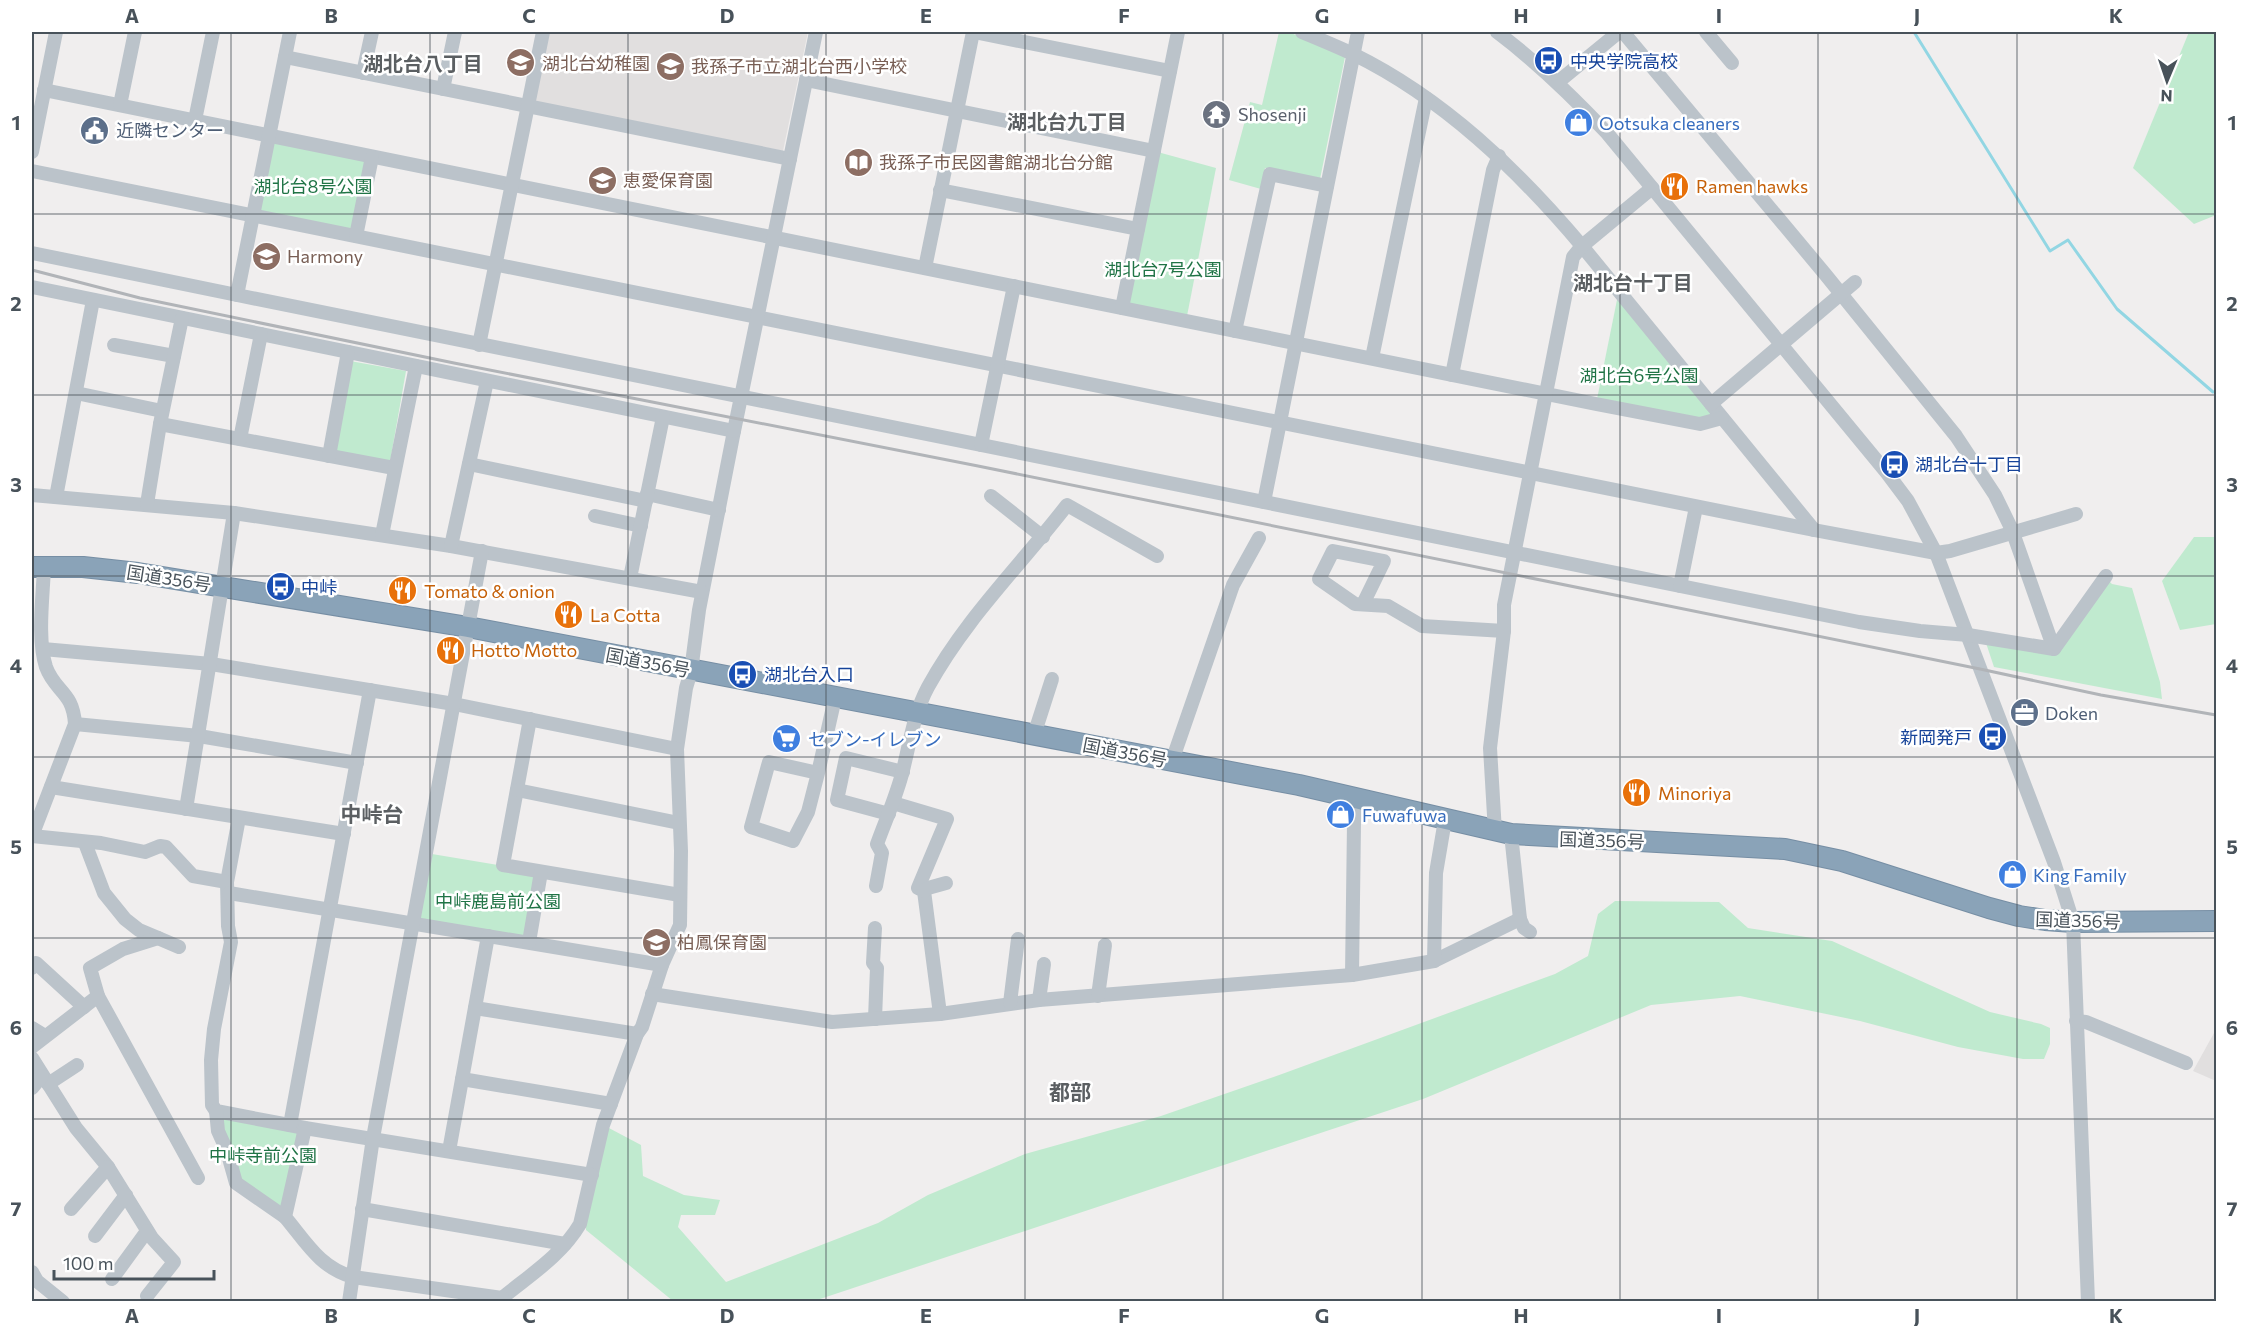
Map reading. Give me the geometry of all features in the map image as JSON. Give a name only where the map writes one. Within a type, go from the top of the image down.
[{"type":"highway","name":"国道356号","points":[[38,567],[83,567],[138,573],[468,627],[1359,798],[1503,833],[1785,849],[1842,861],[2019,916],[2073,922],[2217,921]]},
{"type":"street","points":[[32,152],[56,32]]},
{"type":"street","points":[[120,105],[135,32]]},
{"type":"street","points":[[195,120],[213,32]]},
{"type":"street","points":[[237,295],[290,32]]},
{"type":"street","points":[[363,73],[372,32]]},
{"type":"street","points":[[443,89],[456,32]]},
{"type":"street","points":[[479,345],[543,32]]},
{"type":"street","points":[[239,818],[228,887],[228,926],[231,942],[219,997],[211,1060],[212,1105],[216,1111],[218,1131],[227,1151],[236,1183],[285,1217],[318,1258],[339,1273],[503,1300],[553,1258],[573,1237],[580,1224],[603,1125],[637,1034],[642,1027],[662,965],[680,925],[677,749],[686,688],[691,671],[702,592],[816,32]]},
{"type":"street","points":[[925,268],[974,32],[1170,70]]},
{"type":"street","points":[[1122,308],[1178,32]]},
{"type":"street","points":[[1302,32],[1353,54],[1426,98],[1499,156],[1544,201],[1582,246],[1814,531]]},
{"type":"street","points":[[1264,502],[1358,32]]},
{"type":"street","points":[[1497,32],[1558,82],[1607,133],[1887,473],[1908,501],[1936,553],[2054,862],[2073,922],[2088,1302]]},
{"type":"street","points":[[1558,82],[1621,32],[1841,293],[1956,436],[1995,495],[2013,533],[2054,649]]},
{"type":"street","points":[[1706,32],[1732,63]]},
{"type":"street","points":[[285,57],[790,159]]},
{"type":"street","points":[[806,80],[1154,151]]},
{"type":"street","points":[[44,90],[1546,394],[1700,424],[1722,418]]},
{"type":"street","points":[[1372,358],[1426,98]]},
{"type":"street","points":[[1452,375],[1493,171],[1499,156]]},
{"type":"street","points":[[356,236],[372,157]]},
{"type":"street","points":[[32,171],[1814,531],[1936,553],[1950,551],[2076,513]]},
{"type":"street","points":[[1235,331],[1270,174],[1327,186]]},
{"type":"street","points":[[1530,932],[1524,928],[1520,919],[1503,833],[1490,748],[1504,631],[1505,599],[1573,257],[1582,246],[1652,188]]},
{"type":"street","points":[[940,190],[1138,229]]},
{"type":"street","points":[[32,253],[1859,622],[1968,635],[2054,649]]},
{"type":"street","points":[[1711,404],[1855,282]]},
{"type":"street","points":[[981,445],[1014,286]]},
{"type":"street","points":[[32,287],[734,431]]},
{"type":"street","points":[[56,497],[93,300]]},
{"type":"street","points":[[147,504],[161,417],[182,318]]},
{"type":"street","points":[[240,439],[261,334]]},
{"type":"street","points":[[114,345],[174,356]]},
{"type":"street","points":[[329,456],[348,352]]},
{"type":"street","points":[[382,534],[416,366]]},
{"type":"street","points":[[451,546],[487,381]]},
{"type":"street","points":[[76,393],[240,439],[394,468]]},
{"type":"street","points":[[630,578],[663,417]]},
{"type":"street","points":[[469,464],[719,510]]},
{"type":"street","points":[[32,495],[234,513],[382,534],[702,592]]},
{"type":"street","points":[[991,496],[1042,537]]},
{"type":"street","points":[[876,886],[882,853],[878,843],[903,772],[916,713],[928,687],[977,612],[1067,505],[1157,556]]},
{"type":"street","points":[[1680,586],[1696,507]]},
{"type":"street","points":[[186,809],[234,513]]},
{"type":"street","points":[[595,516],[641,526]]},
{"type":"street","points":[[1172,761],[1233,585],[1259,538]]},
{"type":"street","points":[[349,1302],[373,1138],[482,551]]},
{"type":"street","points":[[1363,604],[1384,561],[1334,551],[1319,579],[1355,604],[1388,606],[1422,627],[1504,631]]},
{"type":"street","points":[[38,567],[46,667],[52,679],[70,700],[75,724],[51,787],[37,808],[32,836],[145,852],[160,846],[166,847],[192,876],[228,887],[330,910],[662,965]]},
{"type":"street","points":[[2054,649],[2106,576]]},
{"type":"street","points":[[43,649],[211,664],[454,704],[677,749]]},
{"type":"street","points":[[1034,735],[1052,679]]},
{"type":"street","points":[[290,1125],[370,690]]},
{"type":"street","points":[[818,773],[770,762],[751,827],[793,841],[808,812],[818,773],[835,698]]},
{"type":"street","points":[[530,719],[503,865],[680,895]]},
{"type":"street","points":[[75,724],[199,736],[357,763]]},
{"type":"street","points":[[903,772],[846,758],[837,800],[947,819],[918,888],[924,891],[946,883]]},
{"type":"street","points":[[51,787],[344,834]]},
{"type":"street","points":[[517,790],[679,823]]},
{"type":"street","points":[[1352,975],[1354,823],[1359,798]]},
{"type":"street","points":[[1434,961],[1436,873],[1445,820]]},
{"type":"street","points":[[85,843],[104,893],[125,920],[139,930],[179,947]]},
{"type":"street","points":[[529,942],[541,872]]},
{"type":"street","points":[[924,891],[940,1014]]},
{"type":"street","points":[[652,994],[813,1021],[832,1022],[940,1014],[1039,1000],[1352,975],[1434,961],[1520,919]]},
{"type":"street","points":[[875,928],[873,963],[877,968],[875,1018]]},
{"type":"street","points":[[449,1151],[488,936]]},
{"type":"street","points":[[158,938],[123,949],[90,968],[98,996],[198,1178]]},
{"type":"street","points":[[1010,1003],[1018,939]]},
{"type":"street","points":[[1098,996],[1105,945]]},
{"type":"street","points":[[32,968],[36,963],[84,1006]]},
{"type":"street","points":[[1039,1000],[1044,964]]},
{"type":"street","points":[[32,1047],[98,996]]},
{"type":"street","points":[[475,1008],[637,1034]]},
{"type":"street","points":[[2076,1021],[2086,1022],[2186,1063]]},
{"type":"street","points":[[32,1028],[45,1036]]},
{"type":"street","points":[[32,1058],[76,1128],[108,1167],[147,1231],[174,1262],[147,1296]]},
{"type":"street","points":[[32,1088],[77,1065]]},
{"type":"street","points":[[462,1079],[611,1104]]},
{"type":"street","points":[[216,1111],[305,1128],[592,1175]]},
{"type":"street","points":[[285,1217],[305,1128]]},
{"type":"street","points":[[71,1209],[108,1167]]},
{"type":"street","points":[[95,1236],[126,1195]]},
{"type":"street","points":[[362,1209],[565,1244]]},
{"type":"street","points":[[112,1279],[147,1231]]},
{"type":"street","points":[[32,1272],[37,1281],[63,1302]]},
{"type":"shaded area","name":"我孫子市立湖北台西小学校","points":[[547,32],[808,32],[783,151],[533,101]]},
{"type":"shaded area","points":[[2216,1014],[2216,1081],[2193,1071],[2214,1033]]},
{"type":"green space","points":[[1279,32],[1289,32],[1345,57],[1320,179],[1265,168],[1261,189],[1229,180],[1250,102],[1262,105]]},
{"type":"green space","points":[[2189,32],[2216,32],[2216,215],[2194,224],[2133,168]]},
{"type":"green space","name":"湖北台8号公園","points":[[270,136],[372,157],[356,236],[253,216]]},
{"type":"green space","name":"湖北台7号公園","points":[[1154,151],[1216,168],[1186,321],[1122,308]]},
{"type":"green space","name":"湖北台6号公園","points":[[1619,290],[1722,418],[1700,424],[1596,404]]},
{"type":"green space","points":[[350,361],[406,371],[390,462],[333,452]]},
{"type":"green space","points":[[2194,537],[2216,537],[2216,624],[2180,630],[2162,581]]},
{"type":"green space","points":[[2109,581],[2112,584],[2132,588],[2160,682],[2162,699],[1994,667],[1985,640],[2056,652]]},
{"type":"green space","name":"中峠鹿島前公園","points":[[426,853],[541,872],[529,942],[413,924]]},
{"type":"green space","points":[[1615,901],[1719,902],[1748,928],[1832,941],[1990,1012],[2041,1024],[2050,1028],[2050,1044],[2044,1059],[2023,1059],[1958,1047],[1860,1021],[1740,996],[1651,1005],[1423,1099],[814,1301],[673,1301],[586,1230],[586,1209],[607,1127],[641,1145],[643,1176],[684,1195],[720,1200],[715,1215],[681,1215],[678,1227],[726,1282],[878,1223],[928,1195],[1025,1154],[1161,1116],[1555,974],[1588,956],[1598,914]]},
{"type":"green space","name":"中峠寺前公園","points":[[216,1111],[305,1128],[285,1217],[236,1183]]},
{"type":"waterway","points":[[1914,32],[2050,251],[2068,240],[2117,309],[2213,392]]},
{"type":"railway","points":[[32,270],[140,298],[454,363],[978,466],[2101,695],[2216,715]]},
{"type":"place","name":"中央学院高校","points":[[1549,61]]},
{"type":"place","name":"湖北台幼稚園","points":[[521,63]]},
{"type":"place","name":"我孫子市立湖北台西小学校","points":[[670,66]]},
{"type":"place","name":"Shosenji","points":[[1217,114]]},
{"type":"place","name":"Ootsuka cleaners","points":[[1578,123]]},
{"type":"place","name":"近隣センター","points":[[95,130]]},
{"type":"place","name":"我孫子市民図書館湖北台分館","points":[[858,162]]},
{"type":"place","name":"恵愛保育園","points":[[602,180]]},
{"type":"place","name":"Ramen hawks","points":[[1675,186]]},
{"type":"place","name":"Harmony","points":[[266,256]]},
{"type":"place","name":"湖北台十丁目","points":[[1894,464]]},
{"type":"place","name":"中峠","points":[[280,587]]},
{"type":"place","name":"Tomato & onion","points":[[403,591]]},
{"type":"place","name":"La Cotta","points":[[569,615]]},
{"type":"place","name":"Hotto Motto","points":[[450,650]]},
{"type":"place","name":"湖北台入口","points":[[743,674]]},
{"type":"place","name":"Doken","points":[[2024,713]]},
{"type":"place","name":"新岡発戸","points":[[1993,737]]},
{"type":"place","name":"セブン-イレブン","points":[[787,739]]},
{"type":"place","name":"Minoriya","points":[[1637,793]]},
{"type":"place","name":"Fuwafuwa","points":[[1341,815]]},
{"type":"place","name":"King Family","points":[[2012,875]]},
{"type":"place","name":"柏鳳保育園","points":[[656,942]]},
{"type":"district","name":"湖北台八丁目","points":[[423,63]]},
{"type":"district","name":"湖北台九丁目","points":[[1067,121]]},
{"type":"district","name":"湖北台十丁目","points":[[1633,282]]},
{"type":"district","name":"中峠台","points":[[372,813]]},
{"type":"district","name":"都部","points":[[1070,1091]]}]
